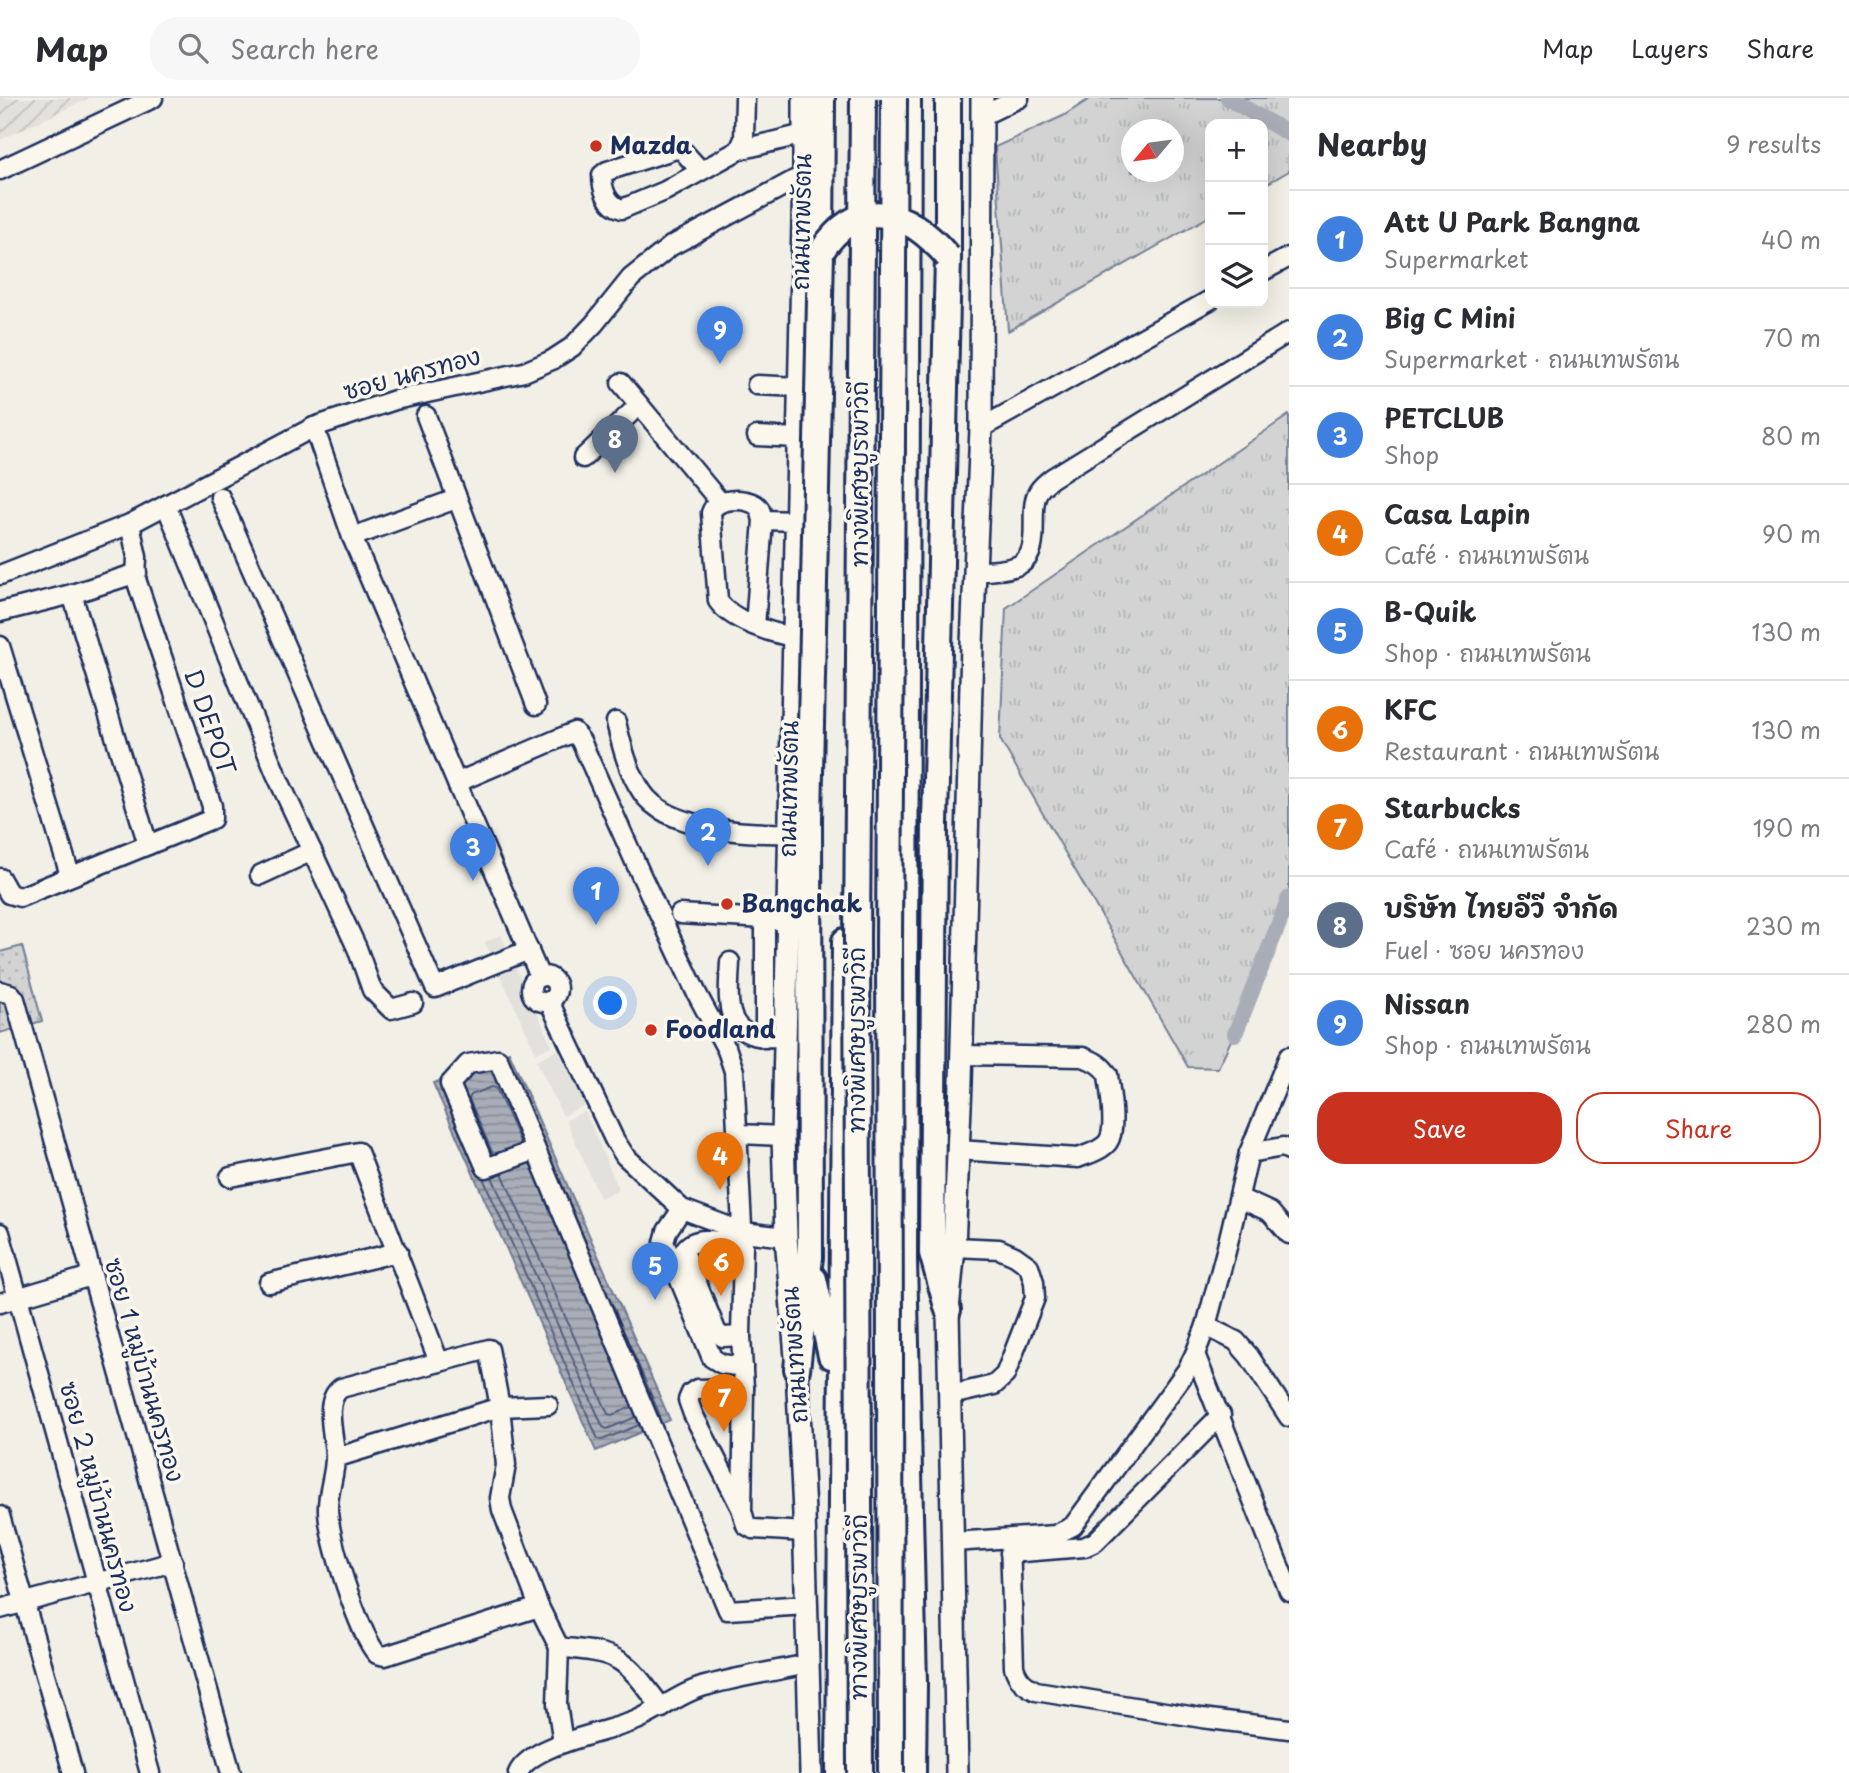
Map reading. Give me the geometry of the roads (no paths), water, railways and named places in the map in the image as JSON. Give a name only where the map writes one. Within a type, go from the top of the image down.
[{"type":"highway","points":[[797,1369],[810,1257],[809,819],[822,98]]},
{"type":"highway","name":"ถนนเทพรัตน","points":[[839,1773],[840,1401],[855,98]]},
{"type":"highway","name":"ทางพิเศษบูรพาวิถี","points":[[860,1773],[857,938],[863,98]]},
{"type":"highway","name":"ทางพิเศษบูรพาวิถี","points":[[891,1773],[889,929],[894,98]]},
{"type":"highway","points":[[908,98],[905,1260],[914,1682],[913,1773]]},
{"type":"highway","points":[[948,98],[948,257],[935,824],[943,1250],[948,1310]]},
{"type":"highway","points":[[821,252],[833,234],[844,224],[859,218],[888,215],[915,225],[932,238],[948,257]]},
{"type":"highway","points":[[905,1260],[943,1250]]},
{"type":"highway","points":[[810,1257],[840,1401]]},
{"type":"main road","name":"ถนนเทพรัตน","points":[[804,98],[797,521],[788,834],[776,920],[775,1037],[805,1532],[811,1773]]},
{"type":"main road","points":[[943,1250],[958,1150],[962,1055],[981,428],[982,107]]},
{"type":"main road","points":[[948,1310],[957,1773]]},
{"type":"street","points":[[0,170],[153,98]]},
{"type":"street","points":[[739,150],[744,139],[745,98]]},
{"type":"street","points":[[982,107],[1019,98]]},
{"type":"street","points":[[700,170],[682,150],[676,149],[607,171],[602,175],[602,184],[608,200],[614,207],[622,209],[665,191],[739,150],[804,134]]},
{"type":"street","name":"ซอย นครทอง","points":[[0,575],[130,524],[314,427],[396,400],[524,372],[552,360],[572,346],[594,324],[631,278],[671,246],[804,175]]},
{"type":"street","points":[[1268,268],[1289,257]]},
{"type":"street","points":[[981,428],[1205,303]]},
{"type":"street","points":[[975,572],[1019,565],[1028,557],[1034,533],[1037,495],[1042,486],[1052,478],[1289,332]]},
{"type":"street","points":[[621,383],[720,502]]},
{"type":"street","points":[[757,385],[799,387]]},
{"type":"street","points":[[583,458],[639,405]]},
{"type":"street","points":[[426,415],[536,705]]},
{"type":"street","points":[[314,427],[352,537],[540,977],[552,979],[557,985],[557,994],[549,1002],[620,1149],[682,1209],[743,1239]]},
{"type":"street","points":[[757,436],[798,438]]},
{"type":"street","points":[[220,497],[435,988],[529,950]]},
{"type":"street","points":[[352,537],[456,499]]},
{"type":"street","points":[[755,626],[763,520],[761,510],[755,504],[740,500],[720,502],[713,507],[712,513],[718,601],[729,612],[755,626],[794,637]]},
{"type":"street","points":[[166,505],[276,775],[357,948],[372,990],[391,1009],[413,1003]]},
{"type":"street","points":[[763,520],[797,521]]},
{"type":"street","name":"D DEPOT","points":[[0,878],[9,894],[20,897],[212,819],[212,806],[142,601],[130,524]]},
{"type":"street","points":[[0,612],[72,594],[136,573]]},
{"type":"street","points":[[72,594],[148,845]]},
{"type":"street","points":[[0,646],[70,875]]},
{"type":"street","points":[[615,722],[626,763],[644,795],[661,810],[701,826],[754,834],[788,834]]},
{"type":"street","points":[[458,786],[465,779],[566,734],[578,735],[646,887],[731,1061],[739,1134],[743,1239],[742,1511]]},
{"type":"street","points":[[260,876],[312,851]]},
{"type":"street","points":[[680,914],[776,920]]},
{"type":"street","points":[[730,962],[728,1003],[737,1027],[749,1035],[775,1037]]},
{"type":"street","name":"ซอย 1 หมู่บ้านนครทอง","points":[[0,991],[11,994],[15,999],[231,1773]]},
{"type":"street","points":[[958,1150],[1079,1158],[1107,1144],[1112,1134],[1108,1075],[1096,1062],[1083,1057],[962,1055]]},
{"type":"street","points":[[1010,1546],[1055,1535],[1073,1526],[1187,1370],[1206,1326],[1249,1153],[1289,1056]]},
{"type":"street","points":[[536,1150],[486,1168],[450,1084],[468,1064],[498,1059],[536,1150],[728,1610],[807,1605]]},
{"type":"street","points":[[739,1134],[783,1136]]},
{"type":"street","points":[[1249,1153],[1283,1147],[1289,1150]]},
{"type":"street","points":[[230,1177],[358,1152],[439,1362]]},
{"type":"street","points":[[1239,1198],[1270,1212],[1289,1234]]},
{"type":"street","points":[[682,1209],[667,1231],[664,1242],[712,1358],[722,1364],[743,1367]]},
{"type":"street","name":"ซอย 2 หมู่บ้านนครทอง","points":[[0,1233],[150,1773]]},
{"type":"street","points":[[741,1336],[723,1337],[715,1330],[684,1251],[688,1245],[697,1241],[786,1237]]},
{"type":"street","points":[[943,1250],[999,1249],[1015,1256],[1029,1266],[1035,1298],[1005,1375],[994,1385],[951,1395]]},
{"type":"street","points":[[269,1283],[398,1252]]},
{"type":"street","points":[[0,1303],[91,1276]]},
{"type":"street","points":[[1206,1326],[1236,1341],[1289,1417]]},
{"type":"street","points":[[539,1607],[385,1656],[377,1654],[366,1638],[335,1554],[329,1526],[328,1507],[335,1458],[331,1404],[336,1392],[341,1388],[489,1349],[500,1407],[506,1465],[500,1498],[502,1510],[539,1607],[559,1647],[557,1704],[563,1744]]},
{"type":"street","points":[[1195,1354],[1289,1591]]},
{"type":"street","points":[[744,1388],[697,1389],[688,1399],[693,1415],[742,1511],[746,1525],[753,1530],[805,1532]]},
{"type":"street","points":[[335,1458],[500,1407],[548,1405]]},
{"type":"street","points":[[954,1542],[1084,1547],[1095,1542],[1221,1415]]},
{"type":"street","points":[[0,1516],[73,1773]]},
{"type":"street","points":[[1010,1546],[1014,1667],[1017,1678],[1026,1686],[1036,1691],[1289,1729]]},
{"type":"street","points":[[0,1609],[173,1562]]},
{"type":"street","points":[[559,1647],[605,1654],[620,1661],[662,1708]]},
{"type":"street","points":[[517,1773],[521,1766],[535,1764],[563,1744],[636,1721],[688,1692],[707,1685],[808,1664]]},
{"type":"water","points":[[509,1052],[670,1420],[596,1451],[433,1083]]},
{"type":"waterway","points":[[1228,98],[1289,134]]},
{"type":"waterway","points":[[1235,1034],[1289,898]]},
{"type":"place","name":"Mazda","points":[[596,146]]},
{"type":"place","name":"Nissan","points":[[720,364]]},
{"type":"place","name":"บริษัท ไทยอีวี จำกัด","points":[[615,473]]},
{"type":"place","name":"Big C Mini","points":[[708,866]]},
{"type":"place","name":"PETCLUB","points":[[473,881]]},
{"type":"place","name":"Bangchak","points":[[727,904]]},
{"type":"place","name":"Att U Park Bangna","points":[[596,925]]},
{"type":"place","name":"Foodland","points":[[651,1030]]},
{"type":"place","name":"Casa Lapin","points":[[720,1190]]},
{"type":"place","name":"KFC","points":[[721,1296]]},
{"type":"place","name":"B-Quik","points":[[655,1300]]},
{"type":"place","name":"Starbucks","points":[[724,1432]]}]
